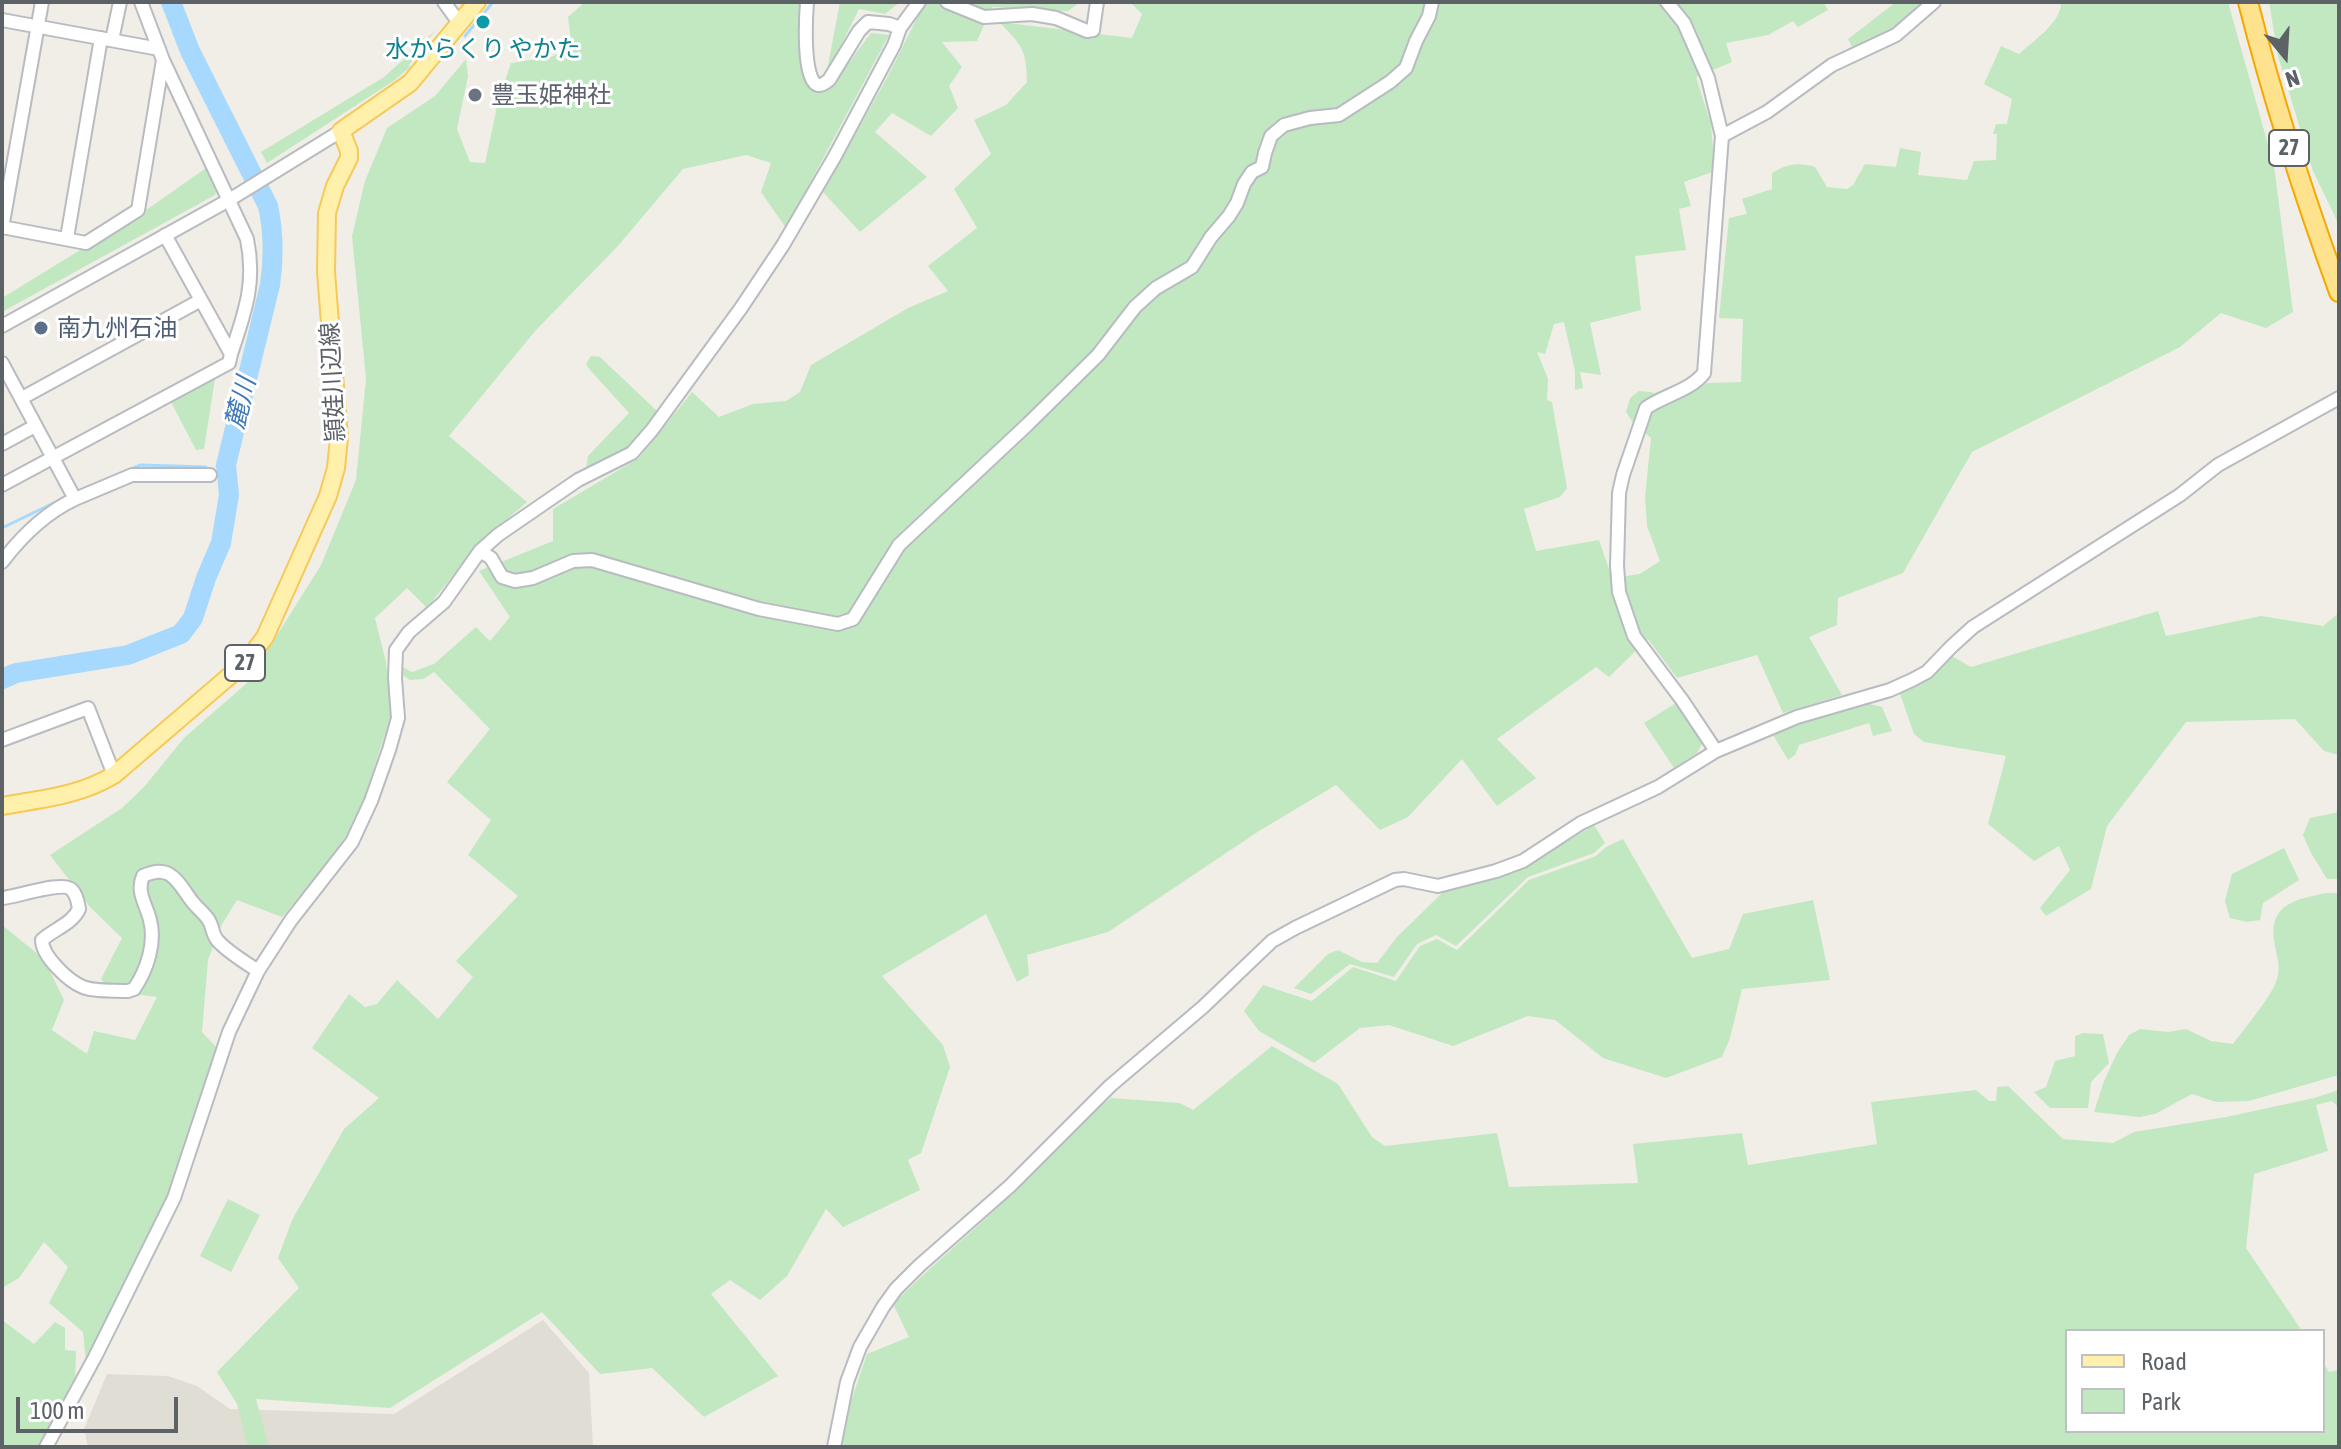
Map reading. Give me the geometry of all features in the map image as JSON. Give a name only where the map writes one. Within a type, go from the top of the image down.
[{"type":"highway","name":"27","points":[[2248,2],[2281,123],[2339,292]]},
{"type":"main road","points":[[341,131],[400,92],[477,2]]},
{"type":"main road","name":"頴娃川辺線","points":[[2,806],[68,795],[95,786],[114,775],[247,661],[265,637],[328,496],[336,468],[339,438],[326,272],[327,213],[335,186],[349,158],[341,131]]},
{"type":"street","points":[[42,2],[2,227],[86,243],[138,210],[161,54]]},
{"type":"street","points":[[67,238],[106,39],[120,2]]},
{"type":"street","points":[[2,485],[229,363],[245,311],[252,276],[247,239],[232,198],[161,54],[141,2]]},
{"type":"street","points":[[444,2],[460,24]]},
{"type":"street","points":[[807,2],[804,34],[809,69],[817,85],[829,80],[859,31],[868,22],[900,28]]},
{"type":"street","points":[[46,1447],[95,1357],[174,1198],[229,1032],[258,971],[291,920],[352,842],[371,801],[398,718],[396,650],[409,632],[444,602],[480,551],[498,535],[578,480],[632,453],[652,430],[783,245],[835,156],[900,28],[919,2]]},
{"type":"street","points":[[947,2],[984,17],[1032,14],[1056,18],[1087,31],[1093,30],[1097,2]]},
{"type":"street","points":[[480,551],[491,558],[507,580],[522,581],[573,561],[592,560],[759,609],[838,624],[853,619],[899,545],[1098,355],[1135,307],[1156,288],[1192,267],[1237,203],[1252,172],[1262,167],[1271,136],[1284,125],[1339,115],[1406,68],[1432,2]]},
{"type":"street","points":[[1667,2],[1684,23],[1708,78],[1722,136],[1704,373],[1697,382],[1646,408],[1619,493],[1617,566],[1619,592],[1634,636],[1716,751]]},
{"type":"street","points":[[1722,136],[1767,112],[1832,65],[1896,35],[1934,2]]},
{"type":"street","points":[[2,20],[106,39],[161,54]]},
{"type":"street","points":[[2,326],[232,198],[341,131]]},
{"type":"street","points":[[165,235],[231,354]]},
{"type":"street","points":[[22,398],[201,300]]},
{"type":"street","points":[[2,363],[75,499]]},
{"type":"street","points":[[834,1447],[851,1367],[871,1325],[896,1289],[1010,1186],[1110,1086],[1203,1007],[1272,941],[1385,883],[1404,879],[1438,886],[1523,861],[1581,823],[1658,787],[1716,751],[1797,717],[1890,690],[1927,672],[1973,627],[2180,495],[2218,465],[2339,398]]},
{"type":"street","points":[[2,444],[35,426]]},
{"type":"street","points":[[2,562],[15,545],[64,504],[132,475],[210,475]]},
{"type":"street","points":[[2,740],[88,708],[114,775]]},
{"type":"street","points":[[2,898],[58,886],[72,890],[79,909],[75,917],[42,940],[42,949],[82,987],[128,991],[138,984],[150,952],[150,921],[140,894],[140,883],[143,876],[153,871],[168,873],[181,883],[209,920],[214,938],[258,971]]},
{"type":"shaded area","points":[[543,1320],[589,1373],[593,1447],[88,1447],[84,1429],[107,1374],[168,1376],[197,1386],[230,1409],[394,1414]]},
{"type":"green space","points":[[585,2],[801,2],[801,53],[825,89],[838,77],[871,33],[889,35],[786,228],[761,192],[771,163],[746,155],[683,169],[617,247],[536,330],[449,436],[527,502],[478,544],[427,608],[407,588],[375,618],[386,662],[391,715],[362,805],[339,849],[282,917],[237,900],[221,926],[208,960],[202,1032],[217,1048],[168,1200],[86,1363],[83,1332],[49,1303],[68,1267],[44,1242],[19,1278],[2,1288],[2,925],[44,959],[64,1000],[52,1030],[87,1054],[94,1031],[135,1040],[157,997],[111,991],[101,979],[122,938],[90,907],[50,855],[122,808],[144,787],[184,738],[247,683],[321,565],[356,480],[366,379],[352,236],[365,181],[387,128],[435,96],[466,59],[468,76],[457,129],[470,162],[485,163],[498,102],[511,63],[550,57],[572,49],[568,17]]},
{"type":"green space","points":[[840,2],[900,2],[885,14],[859,9],[826,76]]},
{"type":"green space","points":[[925,2],[1080,2],[1068,11],[992,7],[977,41],[942,42],[962,67],[949,86],[958,108],[931,136],[892,113],[875,132],[927,177],[860,232],[823,192],[888,76]]},
{"type":"green space","points":[[1130,2],[1823,2],[1828,10],[1798,27],[1793,21],[1768,35],[1726,43],[1732,62],[1696,77],[1711,124],[1715,171],[1684,182],[1691,206],[1679,209],[1686,250],[1635,256],[1641,310],[1590,323],[1601,375],[1580,372],[1583,388],[1575,390],[1575,371],[1564,322],[1554,324],[1545,354],[1537,352],[1548,379],[1547,400],[1552,402],[1567,488],[1560,497],[1524,509],[1536,551],[1599,540],[1612,578],[1640,574],[1660,561],[1647,526],[1645,497],[1651,438],[1634,424],[1626,412],[1630,398],[1639,391],[1651,392],[1671,403],[1707,383],[1741,382],[1743,319],[1719,318],[1729,218],[1747,214],[1742,199],[1772,189],[1772,173],[1793,165],[1815,167],[1827,187],[1847,189],[1853,185],[1865,164],[1896,167],[1900,148],[1921,152],[1918,175],[1967,180],[1974,161],[1996,160],[1997,134],[1993,134],[1996,124],[2007,124],[2012,99],[1984,84],[2001,46],[2019,54],[2052,24],[2061,2],[2228,2],[2274,166],[2293,312],[2266,328],[2221,313],[2180,347],[1972,452],[1903,573],[1838,598],[1837,625],[1809,637],[1842,695],[1783,713],[1757,655],[1677,678],[1648,639],[1609,677],[1596,667],[1497,739],[1536,778],[1497,806],[1462,759],[1408,817],[1380,830],[1336,785],[1259,831],[1108,932],[1027,955],[1029,975],[1017,982],[986,914],[882,976],[943,1045],[950,1067],[921,1153],[908,1160],[920,1190],[843,1227],[826,1209],[787,1276],[760,1300],[730,1280],[711,1294],[778,1376],[704,1417],[652,1368],[600,1374],[542,1312],[390,1408],[256,1399],[269,1447],[248,1447],[237,1404],[217,1372],[299,1288],[278,1258],[292,1220],[344,1129],[379,1098],[312,1048],[349,994],[365,1007],[377,1004],[397,980],[438,1019],[473,977],[456,961],[518,896],[468,855],[491,820],[447,782],[490,729],[434,672],[423,679],[410,680],[399,673],[399,665],[412,672],[434,664],[476,627],[490,641],[510,617],[479,571],[553,541],[553,509],[639,458],[692,392],[719,417],[753,404],[786,401],[800,392],[811,365],[908,308],[948,291],[928,266],[977,228],[954,189],[991,154],[974,120],[1006,105],[1027,82],[1021,48],[999,22],[1132,38],[1142,14]]},
{"type":"green space","points":[[1896,2],[1929,2],[1906,21],[1854,51],[1848,39]]},
{"type":"green space","points":[[2269,2],[2339,2],[2339,225],[2313,171],[2278,56]]},
{"type":"green space","points":[[435,31],[410,67],[395,80],[267,163],[261,152],[384,77]]},
{"type":"green space","points":[[206,168],[215,195],[2,312],[2,298],[152,206]]},
{"type":"green space","points":[[591,356],[600,357],[657,411],[628,449],[586,469],[588,456],[629,413],[586,364]]},
{"type":"green space","points":[[215,379],[204,449],[196,450],[171,402]]},
{"type":"green space","points":[[2158,611],[2166,636],[2261,616],[2323,626],[2339,613],[2339,755],[2324,751],[2295,719],[2186,722],[2107,826],[2091,889],[2046,916],[2040,908],[2070,870],[2059,846],[2034,861],[1988,824],[2006,756],[1924,742],[1914,734],[1899,691],[1931,678],[1952,656],[1971,667]]},
{"type":"green space","points":[[1676,703],[1702,744],[1697,753],[1674,768],[1644,723]]},
{"type":"green space","points":[[1866,703],[1882,707],[1892,731],[1873,736],[1869,723],[1799,745],[1795,755],[1788,760],[1772,733]]},
{"type":"green space","points":[[2339,812],[2339,879],[2327,879],[2303,835],[2310,818]]},
{"type":"green space","points":[[1594,825],[1605,843],[1594,853],[1528,877],[1456,946],[1436,935],[1417,944],[1394,977],[1350,964],[1311,994],[1294,988],[1328,954],[1338,950],[1362,962],[1377,963],[1397,937],[1442,893],[1516,872]]},
{"type":"green space","points":[[1623,839],[1692,958],[1729,949],[1743,914],[1813,900],[1830,980],[1742,989],[1722,1057],[1666,1078],[1603,1058],[1555,1020],[1528,1016],[1453,1046],[1389,1025],[1360,1028],[1314,1063],[1259,1031],[1244,1011],[1263,985],[1312,1001],[1353,967],[1396,981],[1420,946],[1437,939],[1457,950],[1529,880],[1596,856]]},
{"type":"green space","points":[[2284,848],[2299,880],[2263,903],[2260,920],[2247,922],[2230,918],[2225,901],[2232,874]]},
{"type":"green space","points":[[2339,893],[2339,1075],[2249,1101],[2216,1102],[2192,1094],[2155,1114],[2139,1117],[2094,1112],[2117,1053],[2129,1035],[2140,1029],[2168,1032],[2186,1029],[2211,1041],[2233,1044],[2263,1005],[2276,982],[2279,966],[2274,940],[2276,918],[2281,910],[2296,901]]},
{"type":"green space","points":[[2083,1033],[2103,1034],[2109,1063],[2091,1082],[2088,1108],[2050,1108],[2034,1092],[2046,1087],[2055,1061],[2075,1056],[2075,1036]]},
{"type":"green space","points":[[1272,1046],[1338,1084],[1372,1137],[1385,1146],[1497,1133],[1509,1187],[1638,1183],[1633,1144],[1742,1133],[1748,1165],[1877,1144],[1871,1102],[1976,1090],[1989,1101],[1996,1101],[1997,1087],[2008,1086],[2063,1139],[2113,1143],[2134,1132],[2226,1117],[2339,1090],[2339,1108],[2332,1101],[2316,1105],[2328,1151],[2254,1174],[2246,1248],[2301,1329],[2065,1329],[2065,1433],[2325,1433],[2325,1365],[2329,1372],[2339,1370],[2339,1447],[842,1447],[847,1413],[867,1354],[909,1337],[893,1304],[1007,1199],[1087,1117],[1111,1098],[1180,1103],[1193,1110]]},
{"type":"green space","points":[[228,1199],[260,1215],[231,1272],[200,1256]]},
{"type":"green space","points":[[2,1320],[34,1344],[55,1322],[65,1328],[65,1350],[76,1351],[75,1382],[44,1447],[2,1447]]},
{"type":"waterway","name":"麓川","points":[[2,679],[16,673],[128,655],[181,634],[193,618],[221,543],[229,495],[226,465],[270,285],[272,235],[268,206],[190,51],[171,2]]},
{"type":"waterway","points":[[465,36],[493,2]]},
{"type":"waterway","points":[[85,489],[140,465],[206,467]]},
{"type":"waterway","points":[[217,466],[226,465]]},
{"type":"waterway","points":[[2,528],[64,498]]},
{"type":"place","name":"水からくり やかた","points":[[483,22]]},
{"type":"place","name":"豊玉姫神社","points":[[475,95]]},
{"type":"place","name":"南九州石油","points":[[41,328]]}]
